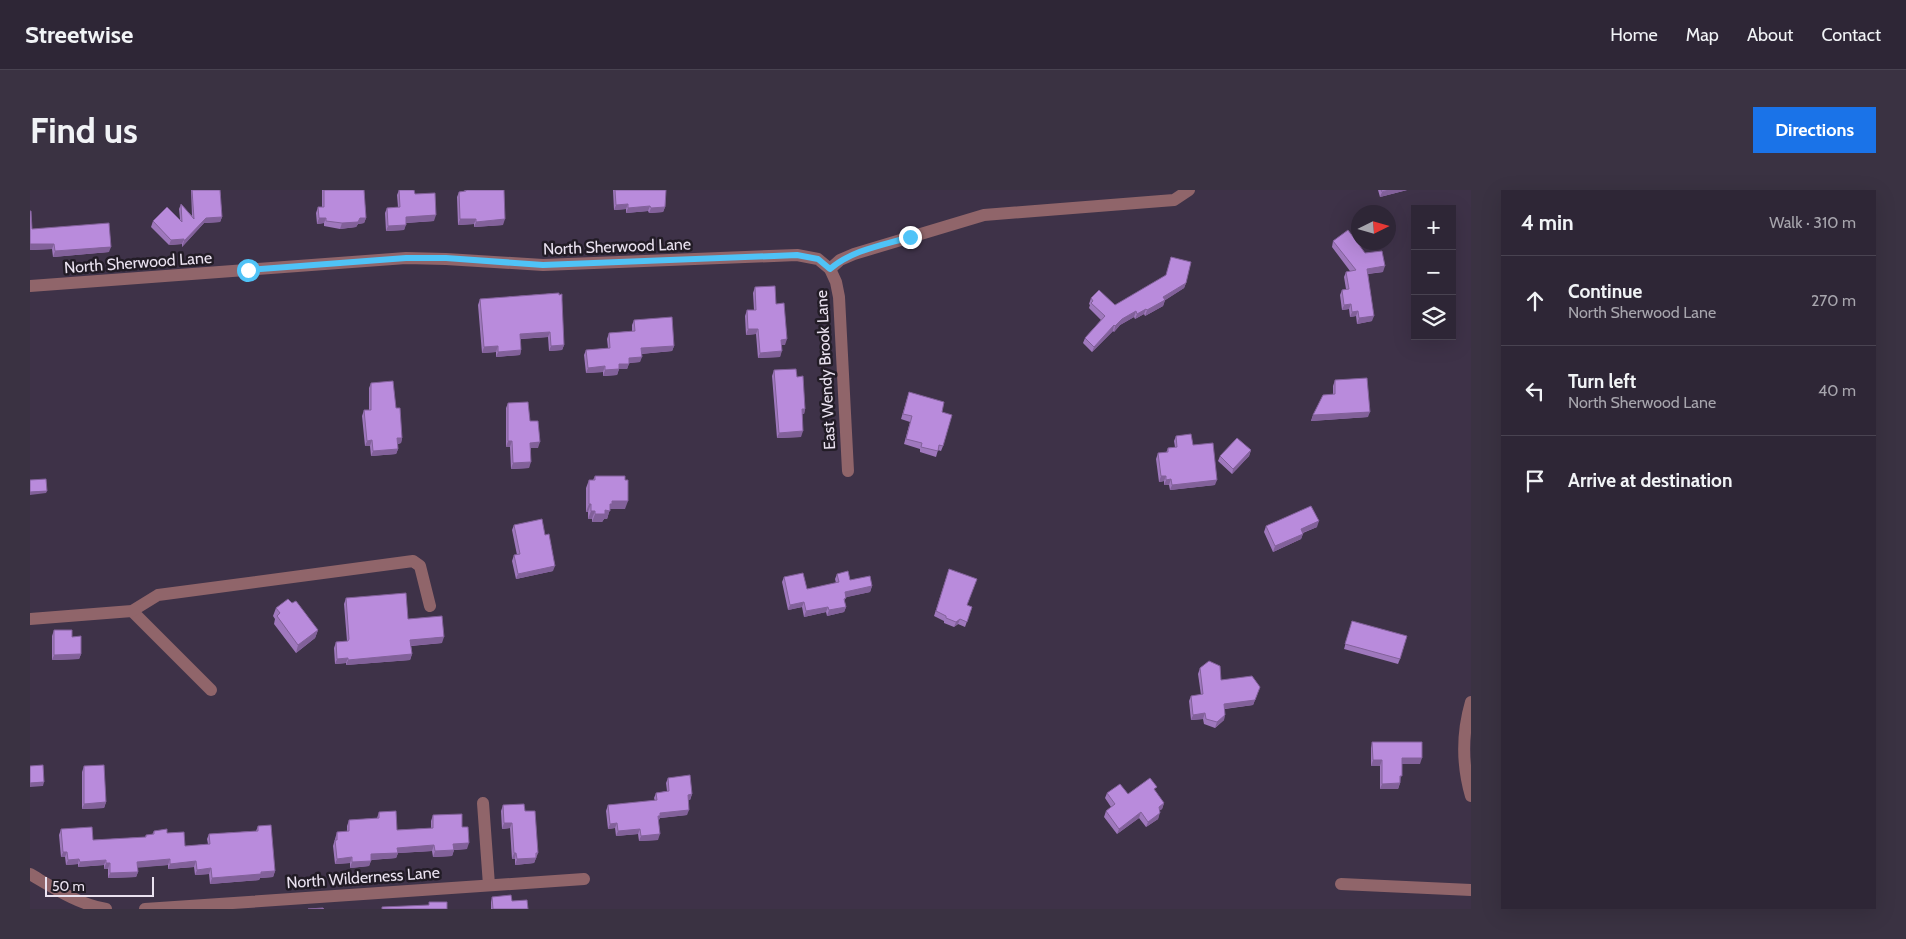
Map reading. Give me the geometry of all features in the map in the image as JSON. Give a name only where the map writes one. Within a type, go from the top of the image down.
[{"type":"street","points":[[830,269],[840,260],[854,254],[984,215],[1174,200],[1188,190]]},
{"type":"street","name":"North Sherwood Lane","points":[[30,286],[406,258],[446,258],[543,265],[797,255],[818,259],[830,269]]},
{"type":"street","name":"East Wendy Brook Lane","points":[[830,269],[836,282],[839,297],[848,471]]},
{"type":"street","points":[[30,619],[132,610],[158,596],[413,561],[420,566],[430,606]]},
{"type":"street","points":[[132,610],[211,690]]},
{"type":"street","points":[[1471,702],[1465,724],[1464,757],[1471,796]]},
{"type":"street","points":[[482,803],[490,885]]},
{"type":"street","points":[[30,874],[77,900],[106,909]]},
{"type":"street","name":"North Wilderness Lane","points":[[145,909],[584,879]]},
{"type":"street","points":[[1341,884],[1471,890]]},
{"type":"building","points":[[192,190],[220,190],[222,217],[206,218],[184,241],[184,239],[171,240],[153,221],[167,207],[182,222],[181,204],[194,219]]},
{"type":"building","points":[[324,190],[364,190],[366,218],[360,218],[358,222],[342,223],[319,218],[318,207],[324,207]]},
{"type":"building","points":[[399,190],[414,190],[415,194],[435,193],[436,215],[406,217],[406,225],[388,226],[387,208],[400,207]]},
{"type":"building","points":[[466,190],[504,190],[505,219],[476,222],[476,219],[460,219],[459,192]]},
{"type":"building","points":[[615,190],[666,190],[665,207],[628,208],[628,204],[616,205]]},
{"type":"building","points":[[30,211],[32,229],[109,223],[111,247],[55,251],[54,244],[30,244]]},
{"type":"building","points":[[1348,230],[1351,234],[1351,250],[1363,250],[1365,253],[1382,251],[1385,266],[1367,269],[1374,316],[1359,318],[1358,311],[1352,312],[1351,304],[1344,305],[1342,290],[1349,289],[1346,272],[1356,270],[1333,241]]},
{"type":"building","points":[[1171,257],[1191,262],[1186,283],[1163,297],[1165,300],[1147,310],[1137,314],[1136,311],[1122,319],[1094,347],[1085,338],[1105,316],[1091,303],[1093,301],[1091,298],[1099,290],[1115,305],[1166,275]]},
{"type":"building","points":[[775,286],[776,304],[784,303],[787,339],[781,340],[782,351],[760,353],[758,329],[748,329],[747,310],[756,310],[755,287]]},
{"type":"building","points":[[559,293],[559,295],[562,294],[564,345],[551,346],[550,332],[520,334],[521,350],[498,352],[498,346],[484,347],[480,299]]},
{"type":"building","points":[[672,317],[674,346],[641,348],[642,357],[629,358],[629,364],[619,364],[619,369],[605,370],[605,366],[588,368],[586,350],[610,348],[609,333],[635,331],[634,320]]},
{"type":"building","points":[[796,369],[797,377],[803,376],[805,409],[802,409],[803,431],[779,433],[774,370]]},
{"type":"building","points":[[1367,378],[1370,412],[1313,415],[1323,395],[1335,394],[1335,380]]},
{"type":"building","points":[[393,381],[396,408],[400,408],[402,438],[397,438],[398,449],[373,451],[372,440],[367,441],[364,410],[371,410],[371,383]]},
{"type":"building","points":[[909,392],[944,402],[942,412],[952,415],[943,446],[939,445],[938,451],[921,447],[922,443],[906,439],[912,416],[903,414]]},
{"type":"building","points":[[528,402],[530,421],[538,421],[540,442],[530,443],[531,462],[513,463],[512,441],[508,441],[508,403]]},
{"type":"building","points":[[1191,434],[1193,445],[1213,443],[1217,480],[1172,485],[1171,479],[1166,480],[1166,476],[1161,476],[1158,453],[1168,452],[1168,448],[1177,447],[1176,436]]},
{"type":"building","points":[[1237,438],[1251,450],[1233,469],[1220,456]]},
{"type":"building","points":[[595,476],[625,476],[625,480],[628,480],[628,501],[612,501],[610,511],[605,510],[605,514],[595,514],[595,511],[591,511],[591,504],[589,504],[589,480],[595,480]]},
{"type":"building","points":[[46,479],[47,491],[30,492],[30,480]]},
{"type":"building","points":[[1311,506],[1319,521],[1301,529],[1303,534],[1275,546],[1266,526]]},
{"type":"building","points":[[542,519],[545,535],[549,534],[555,566],[518,574],[514,555],[520,554],[514,525]]},
{"type":"building","points":[[949,569],[977,579],[967,605],[972,607],[967,622],[960,619],[956,622],[936,611]]},
{"type":"building","points":[[848,571],[850,580],[870,576],[872,586],[845,592],[846,607],[829,610],[828,607],[806,611],[804,602],[790,605],[784,577],[803,573],[807,589],[839,582],[837,574]]},
{"type":"building","points":[[406,593],[408,619],[442,616],[444,637],[410,640],[412,654],[348,660],[348,658],[337,659],[336,642],[348,641],[349,639],[346,598]]},
{"type":"building","points":[[288,599],[292,603],[296,601],[318,630],[298,645],[277,616],[280,613],[276,608]]},
{"type":"building","points":[[1352,621],[1407,636],[1400,659],[1345,644]]},
{"type":"building","points":[[54,630],[72,630],[72,637],[81,636],[81,654],[54,655]]},
{"type":"building","points":[[1209,661],[1220,666],[1221,680],[1252,676],[1260,687],[1255,700],[1224,704],[1225,715],[1217,722],[1206,719],[1205,713],[1193,715],[1191,696],[1203,694],[1200,668]]},
{"type":"building","points":[[1372,742],[1422,742],[1422,758],[1402,758],[1400,783],[1382,784],[1382,760],[1373,760]]},
{"type":"building","points":[[43,765],[44,782],[30,783],[30,766]]},
{"type":"building","points":[[104,765],[106,802],[84,804],[84,766]]},
{"type":"building","points":[[690,775],[692,794],[688,795],[689,810],[660,813],[660,816],[658,816],[660,834],[641,836],[640,829],[618,831],[617,823],[610,824],[608,805],[657,800],[656,793],[669,791],[668,778]]},
{"type":"building","points":[[1150,778],[1157,787],[1154,789],[1164,803],[1159,807],[1160,813],[1148,822],[1141,812],[1119,829],[1106,811],[1115,804],[1107,793],[1120,784],[1128,794]]},
{"type":"building","points":[[524,804],[525,811],[535,811],[538,853],[536,853],[536,858],[517,859],[516,853],[514,853],[512,823],[504,823],[503,805]]},
{"type":"building","points":[[396,811],[397,830],[433,828],[433,815],[462,814],[462,827],[468,827],[469,843],[453,844],[454,850],[435,851],[434,845],[397,848],[398,853],[371,854],[371,861],[352,862],[352,857],[337,859],[335,840],[337,840],[337,832],[349,831],[349,820],[379,818],[379,812]]},
{"type":"building","points":[[271,825],[275,871],[212,878],[211,868],[197,870],[196,861],[170,864],[170,859],[137,862],[138,872],[110,873],[110,863],[106,863],[106,860],[80,862],[79,859],[68,860],[67,852],[63,852],[61,829],[92,827],[93,840],[146,837],[146,835],[154,834],[154,831],[167,829],[167,833],[184,832],[185,846],[210,844],[209,834],[258,831],[258,826]]},
{"type":"building","points":[[511,895],[512,901],[527,900],[528,909],[493,909],[492,897]]},
{"type":"building","points":[[429,902],[447,902],[447,909],[382,909],[382,907],[429,905]]},
{"type":"route","points":[[248,270],[406,258],[446,258],[543,265],[797,255],[818,259],[830,269],[840,260],[854,254],[910,237]]}]
